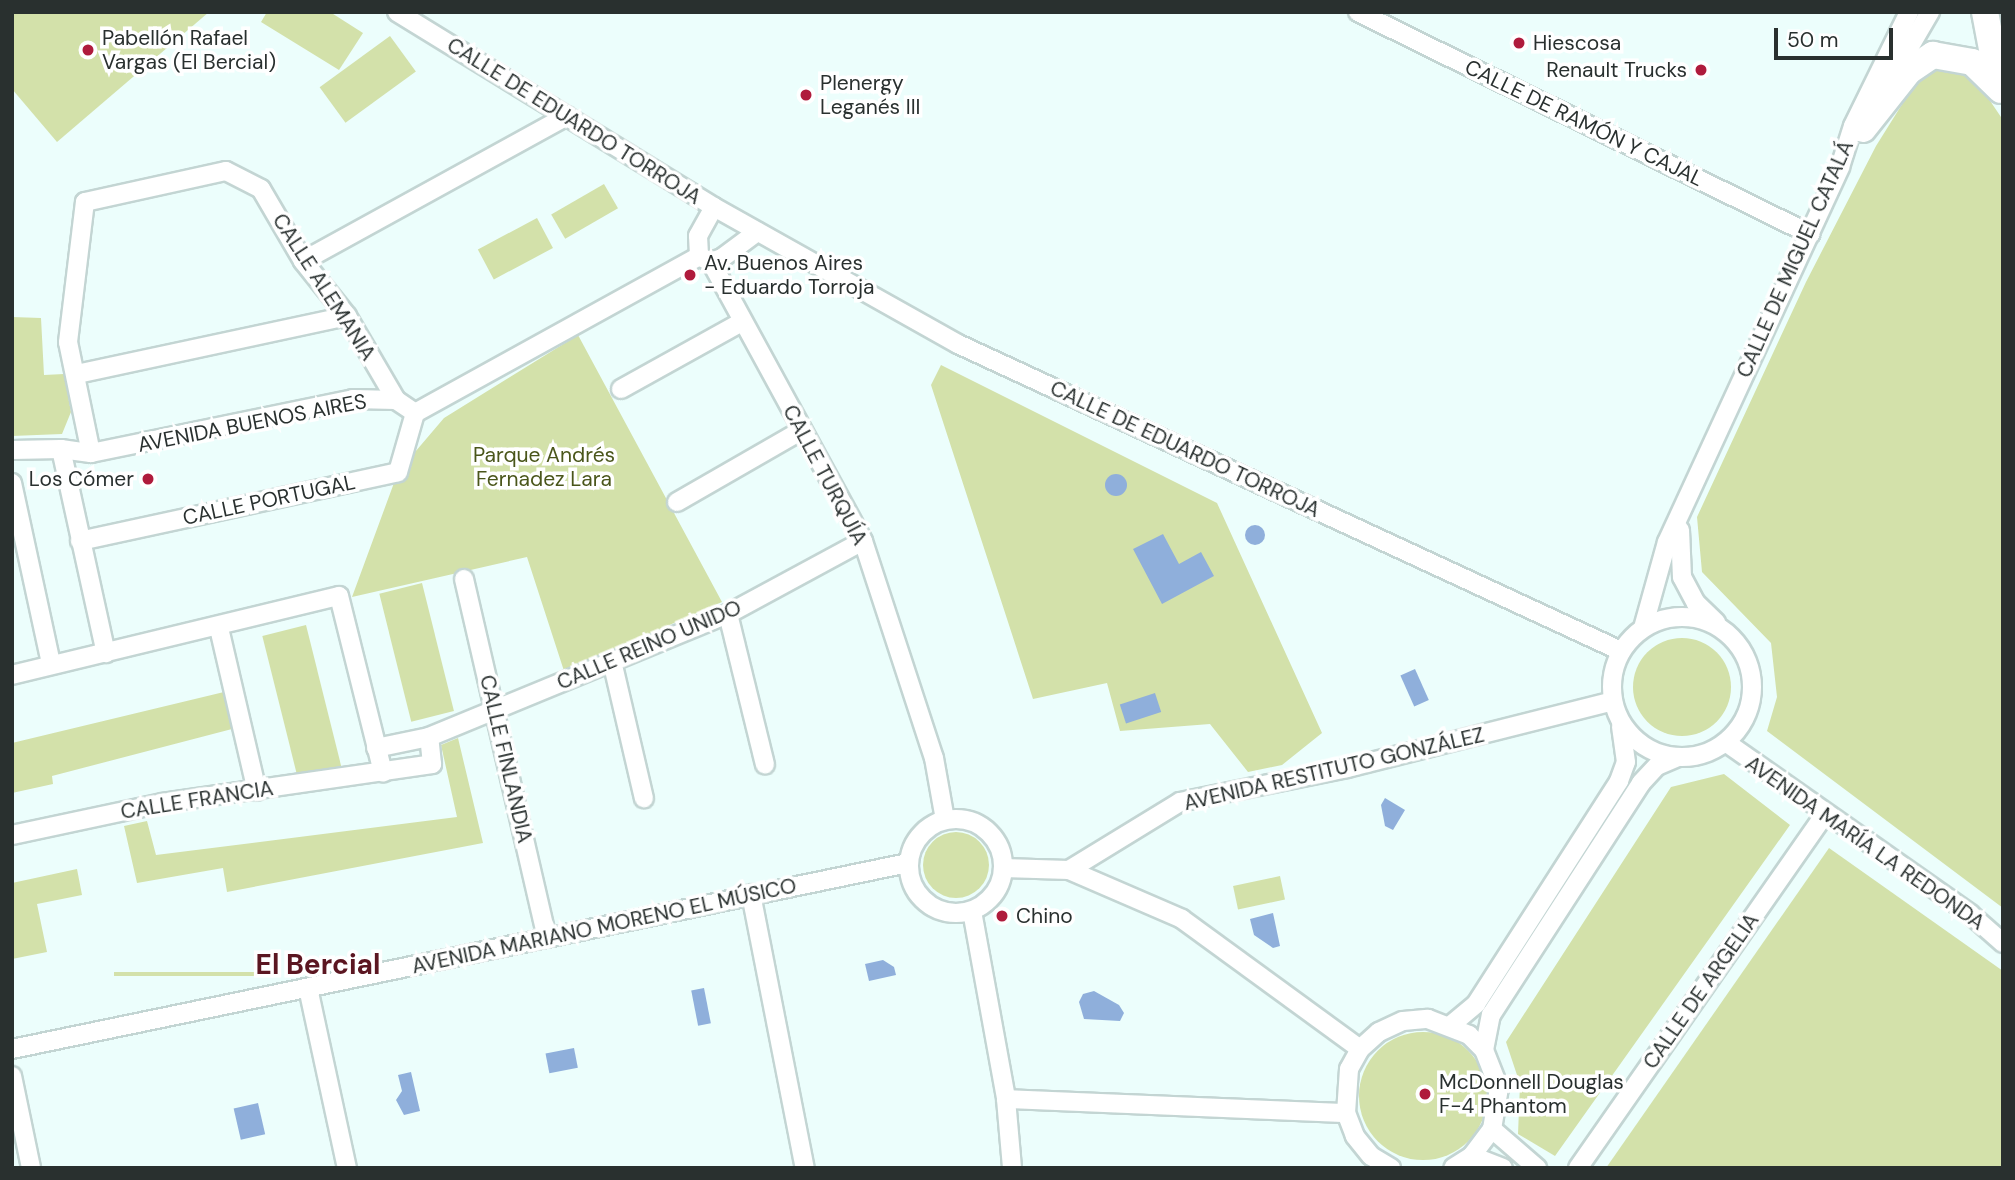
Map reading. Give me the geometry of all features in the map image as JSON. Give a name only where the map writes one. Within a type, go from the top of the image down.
[{"type":"highway","points":[[1985,12],[2002,92]]},
{"type":"highway","points":[[1863,129],[1909,71],[1933,55],[1972,62],[2002,92]]},
{"type":"street","name":"CALLE DE EDUARDO TORROJA","points":[[397,12],[714,207],[958,344],[1621,650]]},
{"type":"street","name":"CALLE DE RAMÓN Y CAJAL","points":[[1358,12],[1810,234]]},
{"type":"street","name":"CALLE DE MIGUEL CATALÁ","points":[[1643,628],[1667,542],[1840,167],[1853,126],[1909,12]]},
{"type":"street","points":[[1840,167],[1930,12]]},
{"type":"street","points":[[303,261],[567,116]]},
{"type":"street","name":"CALLE ALEMANIA","points":[[77,374],[68,342],[85,202],[226,171],[261,189],[303,261],[347,316],[396,400]]},
{"type":"street","points":[[705,259],[698,236],[714,207]]},
{"type":"street","points":[[415,413],[757,232]]},
{"type":"street","name":"CALLE TURQUÍA","points":[[705,259],[863,541],[934,758],[945,820]]},
{"type":"street","points":[[91,453],[77,374],[347,316]]},
{"type":"street","points":[[621,389],[742,322]]},
{"type":"street","name":"AVENIDA BUENOS AIRES","points":[[12,450],[61,449],[91,453],[353,399],[396,400],[415,413]]},
{"type":"street","name":"CALLE PORTUGAL","points":[[79,541],[398,472],[415,413]]},
{"type":"street","points":[[677,502],[802,430]]},
{"type":"street","points":[[61,449],[79,541],[106,653]]},
{"type":"street","points":[[12,483],[51,664]]},
{"type":"street","points":[[1484,1050],[1491,1016],[1641,783],[1657,766],[1676,758],[1701,756],[1727,743],[1745,719],[1752,694],[1750,669],[1729,634],[1696,603],[1682,577],[1678,551],[1684,507]]},
{"type":"street","name":"CALLE REINO UNIDO","points":[[376,748],[429,737],[728,614],[863,541]]},
{"type":"street","name":"CALLE FINLANDIA","points":[[464,579],[547,939]]},
{"type":"street","points":[[12,675],[219,628],[339,596],[383,773]]},
{"type":"street","points":[[728,614],[765,765]]},
{"type":"street","points":[[1451,1025],[1476,1004],[1619,781],[1627,750],[1612,701],[1612,678],[1621,650],[1643,628],[1664,619],[1688,617],[1710,622],[1729,634]]},
{"type":"street","points":[[219,628],[257,791]]},
{"type":"street","points":[[612,661],[645,798]]},
{"type":"street","name":"AVENIDA RESTITUTO GONZÁLEZ","points":[[1069,870],[1181,802],[1347,768],[1612,701]]},
{"type":"street","points":[[1620,722],[1645,748],[1676,758]]},
{"type":"street","name":"CALLE FRANCIA","points":[[12,835],[162,803],[432,764],[429,737]]},
{"type":"street","name":"AVENIDA MARÍA LA REDONDA","points":[[1727,743],[1824,814],[1970,914],[2003,943]]},
{"type":"street","name":"CALLE DE ARGELIA","points":[[1578,1168],[1824,814]]},
{"type":"street","points":[[945,820],[976,824],[989,833],[999,849],[1003,868],[1000,884],[987,902],[972,911],[945,913],[930,906],[917,894],[908,863],[919,836],[945,820]]},
{"type":"street","name":"AVENIDA MARIANO MORENO EL MÚSICO","points":[[12,1049],[908,863]]},
{"type":"street","points":[[1003,868],[1069,870],[1182,919],[1360,1049]]},
{"type":"street","points":[[751,894],[805,1168]]},
{"type":"street","points":[[972,911],[1006,1099],[1012,1168]]},
{"type":"street","points":[[309,988],[347,1168]]},
{"type":"street","points":[[1391,1168],[1370,1162],[1346,1113],[1344,1091],[1360,1049],[1379,1032],[1403,1021],[1427,1019],[1451,1025],[1484,1050],[1499,1088],[1492,1129],[1472,1156],[1453,1168]]},
{"type":"street","points":[[12,1076],[31,1168]]},
{"type":"street","points":[[1006,1099],[1346,1113]]},
{"type":"street","points":[[1492,1129],[1537,1168]]},
{"type":"street","points":[[1472,1156],[1503,1168]]},
{"type":"green space","name":"Pabellón Rafael Vargas (El Bercial)","points":[[12,12],[209,12],[57,142],[12,89]]},
{"type":"green space","points":[[267,12],[330,12],[363,33],[339,70],[261,22]]},
{"type":"green space","points":[[390,36],[416,72],[345,123],[320,87]]},
{"type":"green space","points":[[1948,68],[1974,77],[2003,120],[2003,908],[1767,731],[1777,697],[1771,643],[1702,572],[1697,517],[1806,282],[1876,146],[1916,82],[1931,70]]},
{"type":"green space","points":[[604,184],[618,208],[565,239],[551,214]]},
{"type":"green space","points":[[537,218],[553,248],[494,279],[478,249]]},
{"type":"green space","points":[[12,317],[41,318],[44,375],[64,374],[71,412],[62,434],[12,436]]},
{"type":"green space","name":"Parque Andrés Fernadez Lara","points":[[578,335],[722,602],[564,671],[527,557],[352,597],[398,472],[444,418]]},
{"type":"green space","points":[[941,365],[1217,503],[1322,733],[1282,765],[1248,772],[1210,724],[1120,731],[1107,683],[1033,699],[931,385]]},
{"type":"green space","points":[[422,583],[454,711],[411,722],[379,594]]},
{"type":"green space","points":[[306,625],[342,768],[298,779],[262,636]]},
{"type":"green space","points":[[1682,638],[1701,641],[1717,652],[1728,668],[1731,687],[1728,706],[1717,722],[1701,733],[1682,736],[1663,733],[1647,722],[1636,706],[1633,687],[1636,668],[1647,652],[1663,641]]},
{"type":"green space","points":[[224,692],[232,729],[52,776],[53,784],[12,793],[12,743]]},
{"type":"green space","points":[[458,738],[483,843],[227,892],[223,868],[137,883],[124,826],[147,821],[156,855],[457,817],[441,745]]},
{"type":"green space","points":[[1724,774],[1790,825],[1555,1156],[1518,1134],[1520,1084],[1506,1042],[1671,787]]},
{"type":"green space","points":[[956,832],[979,842],[989,865],[979,888],[956,898],[933,888],[923,865],[933,842]]},
{"type":"green space","points":[[1829,848],[2003,971],[2003,1168],[1606,1168]]},
{"type":"green space","points":[[77,869],[82,895],[37,904],[47,952],[12,959],[12,883]]},
{"type":"green space","points":[[1280,876],[1285,899],[1238,909],[1233,886]]},
{"type":"green space","points":[[114,972],[269,972],[269,976],[114,976]]},
{"type":"green space","points":[[1423,1032],[1448,1037],[1468,1051],[1482,1071],[1487,1096],[1482,1121],[1468,1141],[1448,1155],[1423,1160],[1398,1155],[1378,1141],[1364,1121],[1359,1096],[1364,1071],[1378,1051],[1398,1037]]},
{"type":"water","points":[[1116,474],[1124,477],[1127,485],[1124,493],[1116,496],[1108,493],[1105,485],[1108,477]]},
{"type":"water","points":[[1255,525],[1262,528],[1265,535],[1262,542],[1255,545],[1248,542],[1245,535],[1248,528]]},
{"type":"water","points":[[1163,534],[1179,564],[1201,552],[1214,576],[1162,604],[1133,549]]},
{"type":"water","points":[[1415,669],[1429,700],[1414,707],[1400,676]]},
{"type":"water","points":[[1155,693],[1161,712],[1126,723],[1120,704]]},
{"type":"water","points":[[1385,798],[1405,810],[1393,830],[1385,826],[1381,805]]},
{"type":"water","points":[[1273,913],[1280,946],[1273,948],[1254,935],[1250,919]]},
{"type":"water","points":[[883,960],[894,967],[896,975],[869,981],[865,964]]},
{"type":"water","points":[[704,988],[711,1023],[698,1026],[691,990]]},
{"type":"water","points":[[1094,991],[1119,1005],[1124,1013],[1120,1021],[1084,1019],[1079,1002],[1083,994]]},
{"type":"water","points":[[574,1048],[578,1068],[549,1073],[546,1054]]},
{"type":"water","points":[[411,1072],[420,1111],[404,1115],[396,1100],[402,1091],[398,1075]]},
{"type":"water","points":[[258,1103],[265,1134],[241,1140],[234,1109]]},
{"type":"place","name":"Hiescosa","points":[[1519,43]]},
{"type":"place","name":"Pabellón Rafael Vargas (El Bercial)","points":[[88,50]]},
{"type":"place","name":"Renault Trucks","points":[[1701,70]]},
{"type":"place","name":"Plenergy Leganés III","points":[[806,95]]},
{"type":"place","name":"Av. Buenos Aires - Eduardo Torroja","points":[[690,275]]},
{"type":"place","name":"Los Cómer","points":[[148,479]]},
{"type":"place","name":"Chino","points":[[1002,916]]},
{"type":"place","name":"McDonnell Douglas F-4 Phantom","points":[[1425,1094]]},
{"type":"district","name":"El Bercial","points":[[318,965]]}]
